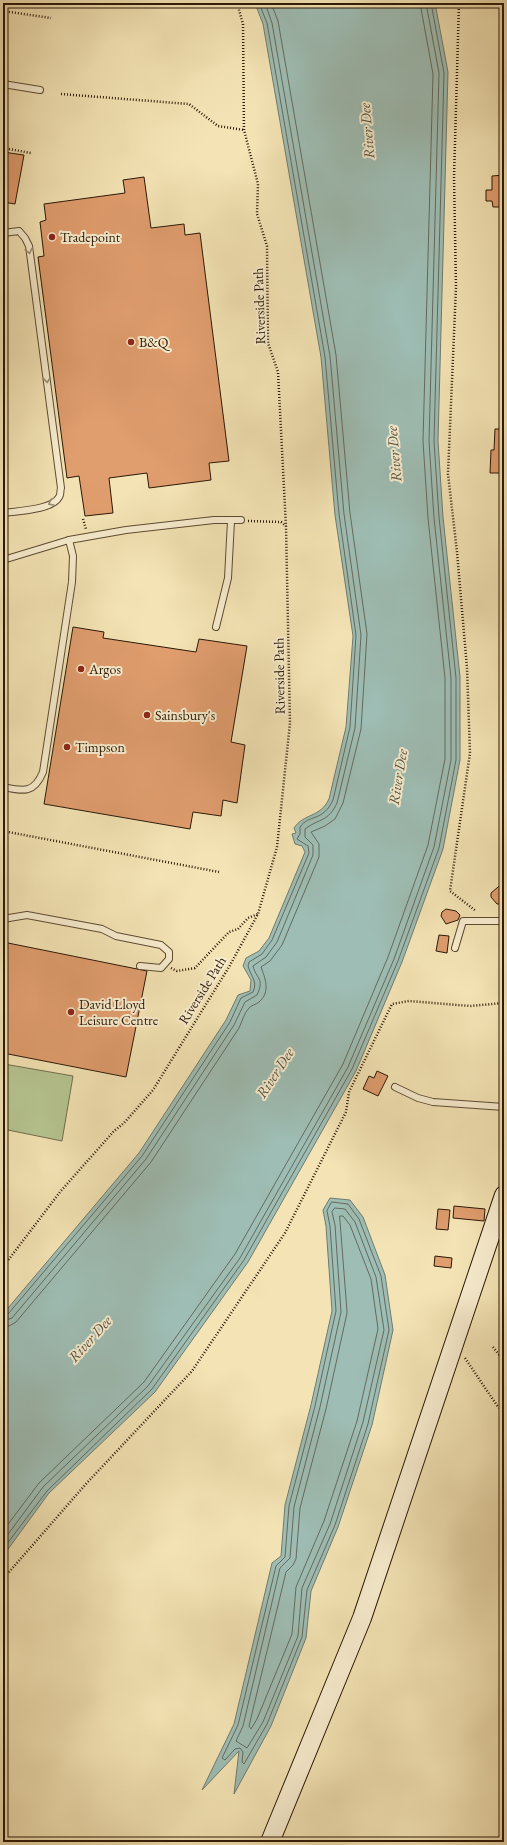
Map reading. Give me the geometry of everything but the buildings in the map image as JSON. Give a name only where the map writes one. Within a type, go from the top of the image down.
[{"type":"main road","points":[[270,1842],[362,1618],[504,1195]]},
{"type":"lane","points":[[3,84],[40,90]]},
{"type":"lane","points":[[3,233],[19,231],[23,234],[28,246],[61,488],[60,497],[55,503],[39,508],[3,513]]},
{"type":"lane","points":[[3,560],[69,540],[126,530],[214,520],[241,520]]},
{"type":"lane","points":[[216,627],[228,578],[231,521]]},
{"type":"lane","points":[[3,787],[21,791],[30,789],[39,783],[43,772],[72,582],[73,556],[69,540]]},
{"type":"lane","points":[[3,919],[27,916],[102,930],[116,936],[161,945],[169,952],[169,959],[161,968],[157,969],[140,966]]},
{"type":"lane","points":[[454,948],[463,921],[504,921]]},
{"type":"lane","points":[[394,1087],[418,1098],[433,1102],[504,1107]]},
{"type":"path","name":"Riverside Path","points":[[3,1266],[60,1192],[114,1130],[124,1123],[153,1090],[228,967],[258,914],[277,847],[290,723],[286,527],[278,372],[268,343],[267,246],[257,214],[258,184],[244,130],[243,24],[237,3]]},
{"type":"path","points":[[459,3],[454,176],[456,286],[448,474],[457,552],[466,660],[470,753],[450,891],[478,913]]},
{"type":"path","points":[[3,11],[51,18]]},
{"type":"path","points":[[61,94],[189,104],[218,126],[244,130]]},
{"type":"path","points":[[3,148],[31,152]]},
{"type":"path","points":[[241,520],[281,522],[286,527]]},
{"type":"path","points":[[3,831],[220,872]]},
{"type":"path","points":[[164,965],[177,971],[195,968],[229,932],[238,929],[248,918],[258,914]]},
{"type":"path","points":[[3,1579],[85,1485],[192,1371],[205,1352],[285,1233],[346,1112],[349,1092],[392,1004],[409,1001],[470,1006],[504,1004]]},
{"type":"path","points":[[493,1347],[504,1361]]},
{"type":"path","points":[[463,1355],[498,1407],[504,1410]]},
{"type":"green space","points":[[4,1064],[73,1076],[62,1141],[3,1129]]},
{"type":"water","name":"River Dee","points":[[255,3],[435,3],[448,72],[438,441],[443,517],[460,677],[460,760],[443,849],[402,962],[356,1071],[248,1262],[155,1392],[49,1493],[3,1556],[3,1314],[139,1153],[226,1020],[238,995],[250,991],[251,980],[243,966],[246,958],[259,951],[269,938],[305,852],[302,846],[295,844],[292,834],[296,833],[294,828],[302,820],[317,813],[329,799],[346,727],[353,636],[335,515],[321,357],[263,24]]},
{"type":"water","points":[[330,1198],[350,1200],[363,1217],[385,1275],[393,1330],[372,1425],[338,1527],[311,1591],[306,1638],[271,1726],[234,1794],[239,1751],[202,1790],[234,1724],[272,1563],[281,1556],[285,1505],[311,1405],[332,1311],[326,1226],[323,1210]]},
{"type":"place","name":"Tradepoint","points":[[52,237]]},
{"type":"place","name":"B&Q","points":[[131,342]]},
{"type":"place","name":"Argos","points":[[81,669]]},
{"type":"place","name":"Sainsbury's","points":[[147,715]]},
{"type":"place","name":"Timpson","points":[[67,747]]},
{"type":"place","name":"David Lloyd Leisure Centre","points":[[71,1012]]}]
